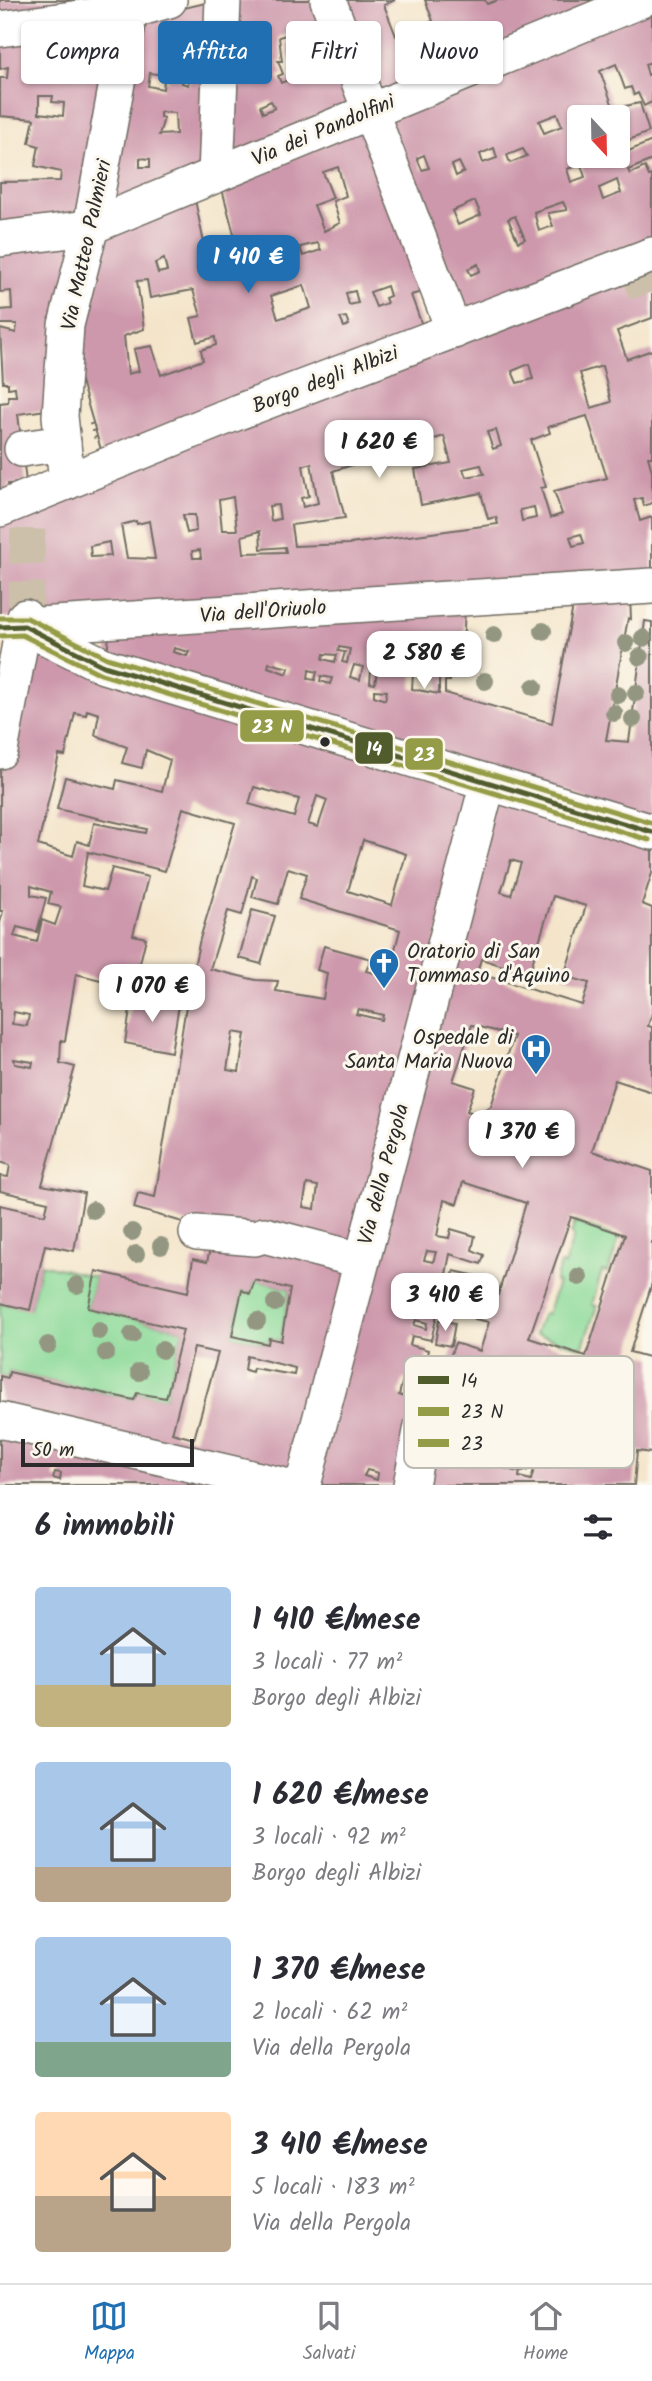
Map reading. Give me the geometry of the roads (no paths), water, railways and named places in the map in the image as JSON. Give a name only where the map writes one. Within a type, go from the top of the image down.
[{"type":"street","points":[[0,29],[169,0]]},
{"type":"street","points":[[216,175],[223,0]]},
{"type":"street","points":[[328,0],[454,331]]},
{"type":"street","name":"Via dei Pandolfini","points":[[0,239],[91,226],[641,0]]},
{"type":"street","name":"Via Matteo Palmieri","points":[[67,482],[60,416],[66,325],[91,226],[131,5]]},
{"type":"street","name":"Borgo degli Albizi","points":[[0,509],[238,412],[652,255]]},
{"type":"street","points":[[22,449],[63,443]]},
{"type":"street","name":"Via dell'Oriuolo","points":[[17,623],[652,586]]},
{"type":"street","points":[[0,751],[17,623],[104,666],[652,832]]},
{"type":"street","name":"Via della Pergola","points":[[303,1485],[360,1260],[488,782]]},
{"type":"street","points":[[197,1233],[255,1238],[264,1235],[360,1260]]},
{"type":"street","points":[[0,1420],[281,1485]]},
{"type":"tunnel","points":[[635,261],[652,311]]},
{"type":"tunnel","points":[[25,617],[29,499]]},
{"type":"place","name":"Oratorio di San Tommaso d'Aquino","points":[[384,990]]},
{"type":"place","name":"Ospedale di Santa Maria Nuova","points":[[536,1076]]}]
